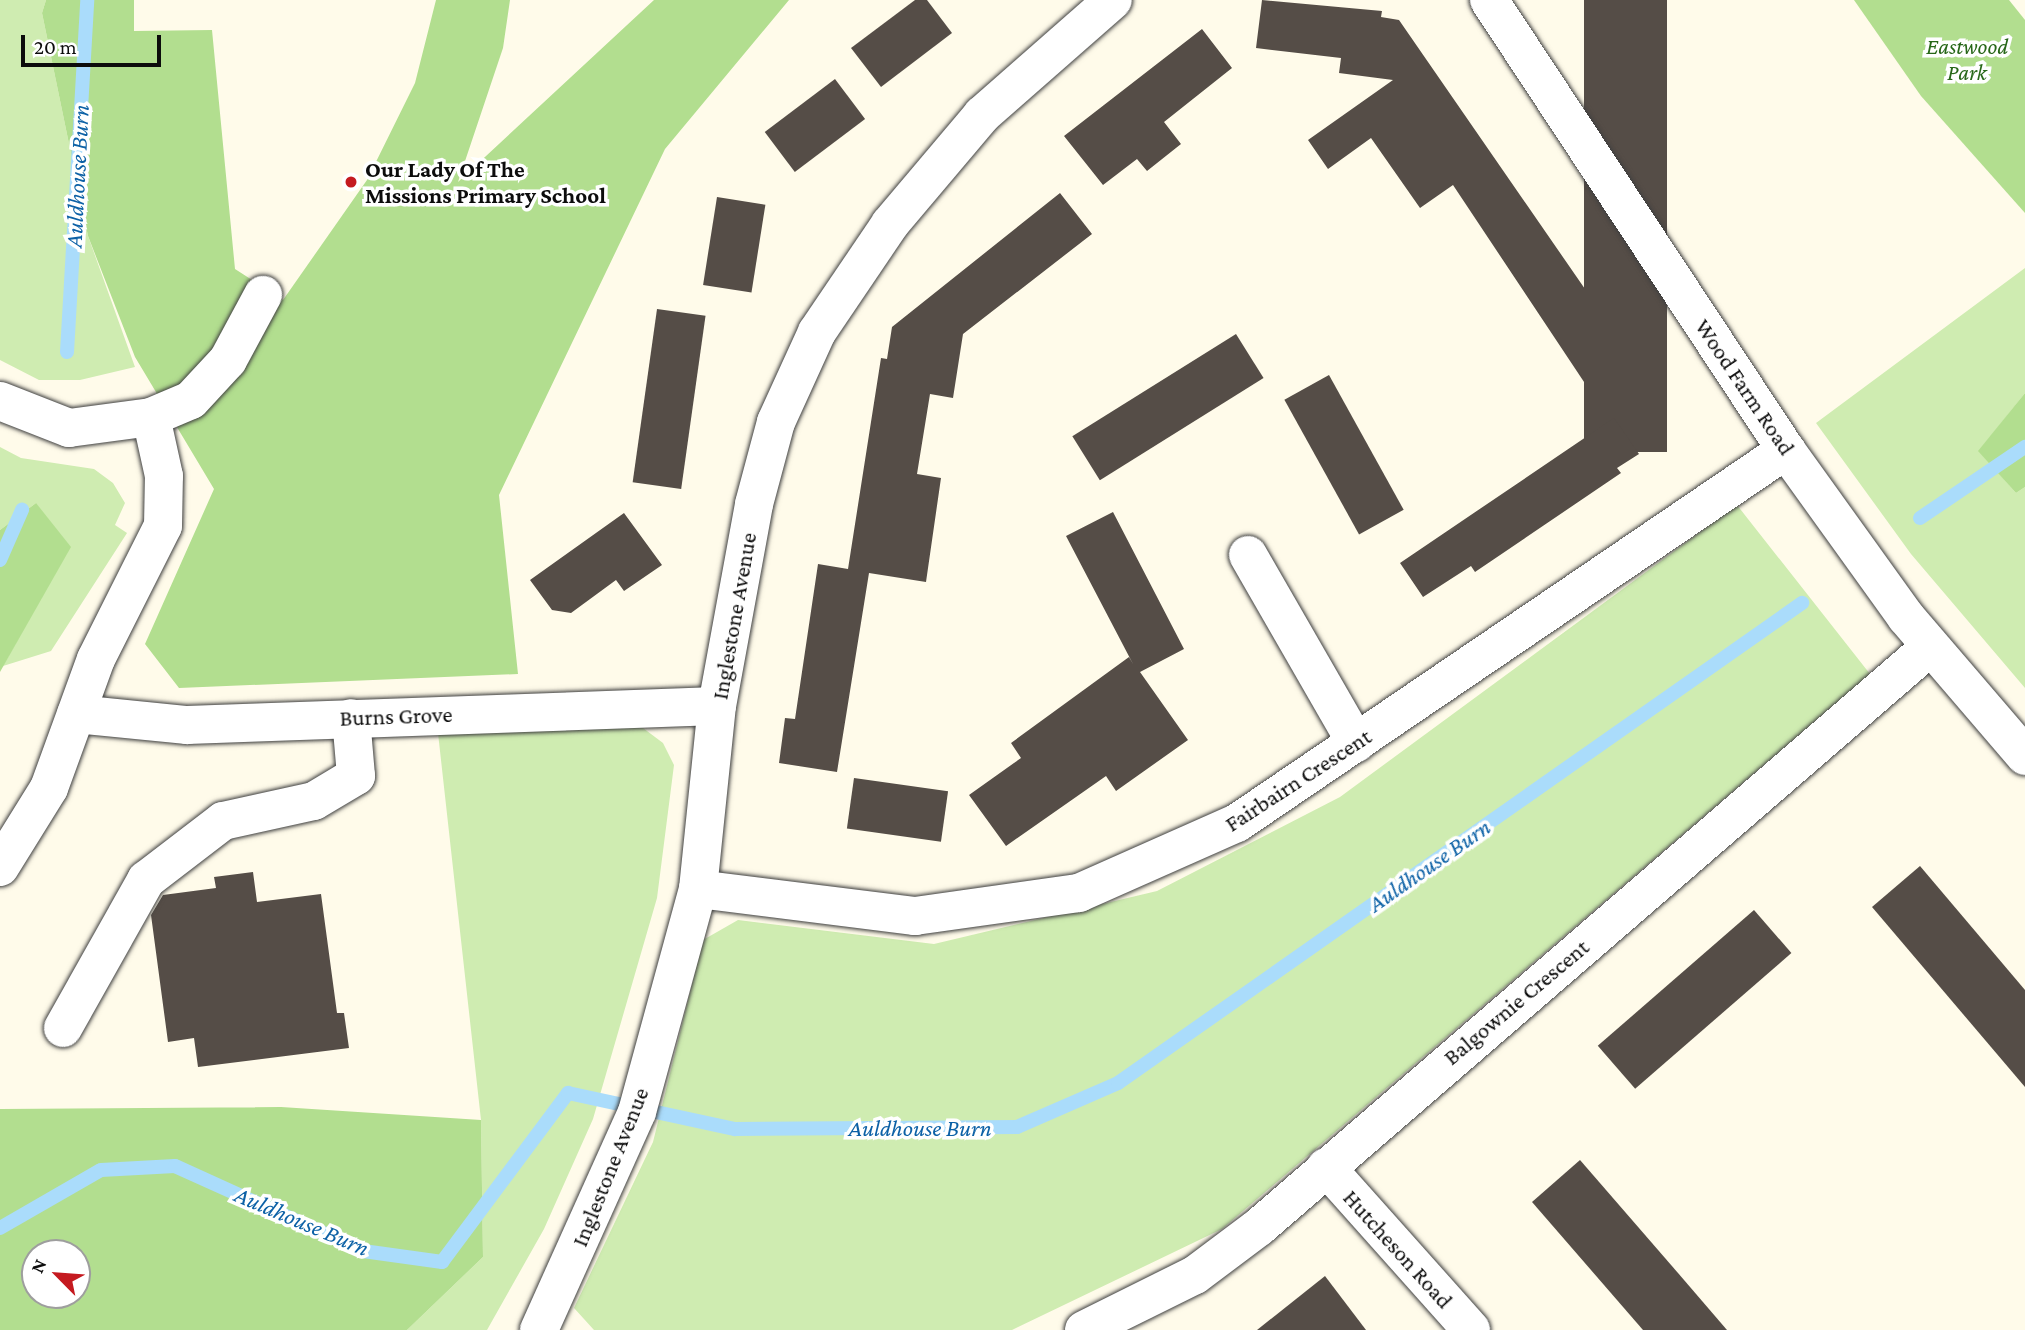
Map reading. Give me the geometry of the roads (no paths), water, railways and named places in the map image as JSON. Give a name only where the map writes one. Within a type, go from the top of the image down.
[{"type":"street","name":"Inglestone Avenue","points":[[539,1330],[637,1112],[698,889],[717,706],[757,493],[776,422],[817,332],[890,224],[982,115],[1113,0]]},
{"type":"street","name":"Wood Farm Road","points":[[1489,0],[1786,450],[1930,647],[2025,756]]},
{"type":"street","points":[[0,401],[69,428],[151,417],[191,400],[228,360],[263,295]]},
{"type":"street","points":[[0,867],[49,788],[96,659],[163,526],[164,476],[151,417]]},
{"type":"street","name":"Fairbairn Crescent","points":[[698,889],[915,916],[1079,893],[1237,823],[1786,450]]},
{"type":"street","points":[[1248,555],[1356,743]]},
{"type":"street","name":"Balgownie Crescent","points":[[1084,1330],[1195,1275],[1259,1227],[1930,647]]},
{"type":"street","name":"Burns Grove","points":[[76,714],[187,725],[717,706]]},
{"type":"street","points":[[63,1028],[146,880],[223,821],[314,801],[356,776],[351,718]]},
{"type":"street","name":"Hutcheson Road","points":[[1326,1167],[1471,1330]]},
{"type":"waterway","name":"Auldhouse Burn","points":[[67,352],[87,0]]},
{"type":"waterway","points":[[1920,518],[2025,447]]},
{"type":"waterway","name":"Auldhouse Burn","points":[[0,560],[22,510]]},
{"type":"waterway","name":"Auldhouse Burn","points":[[0,1228],[101,1170],[175,1166],[363,1251],[442,1262],[568,1093],[735,1129],[1017,1127],[1118,1083],[1802,603]]},
{"type":"place","name":"Our Lady Of The Missions Primary School","points":[[351,182]]},
{"type":"park label","name":"Eastwood Park","points":[[1967,59]]}]
